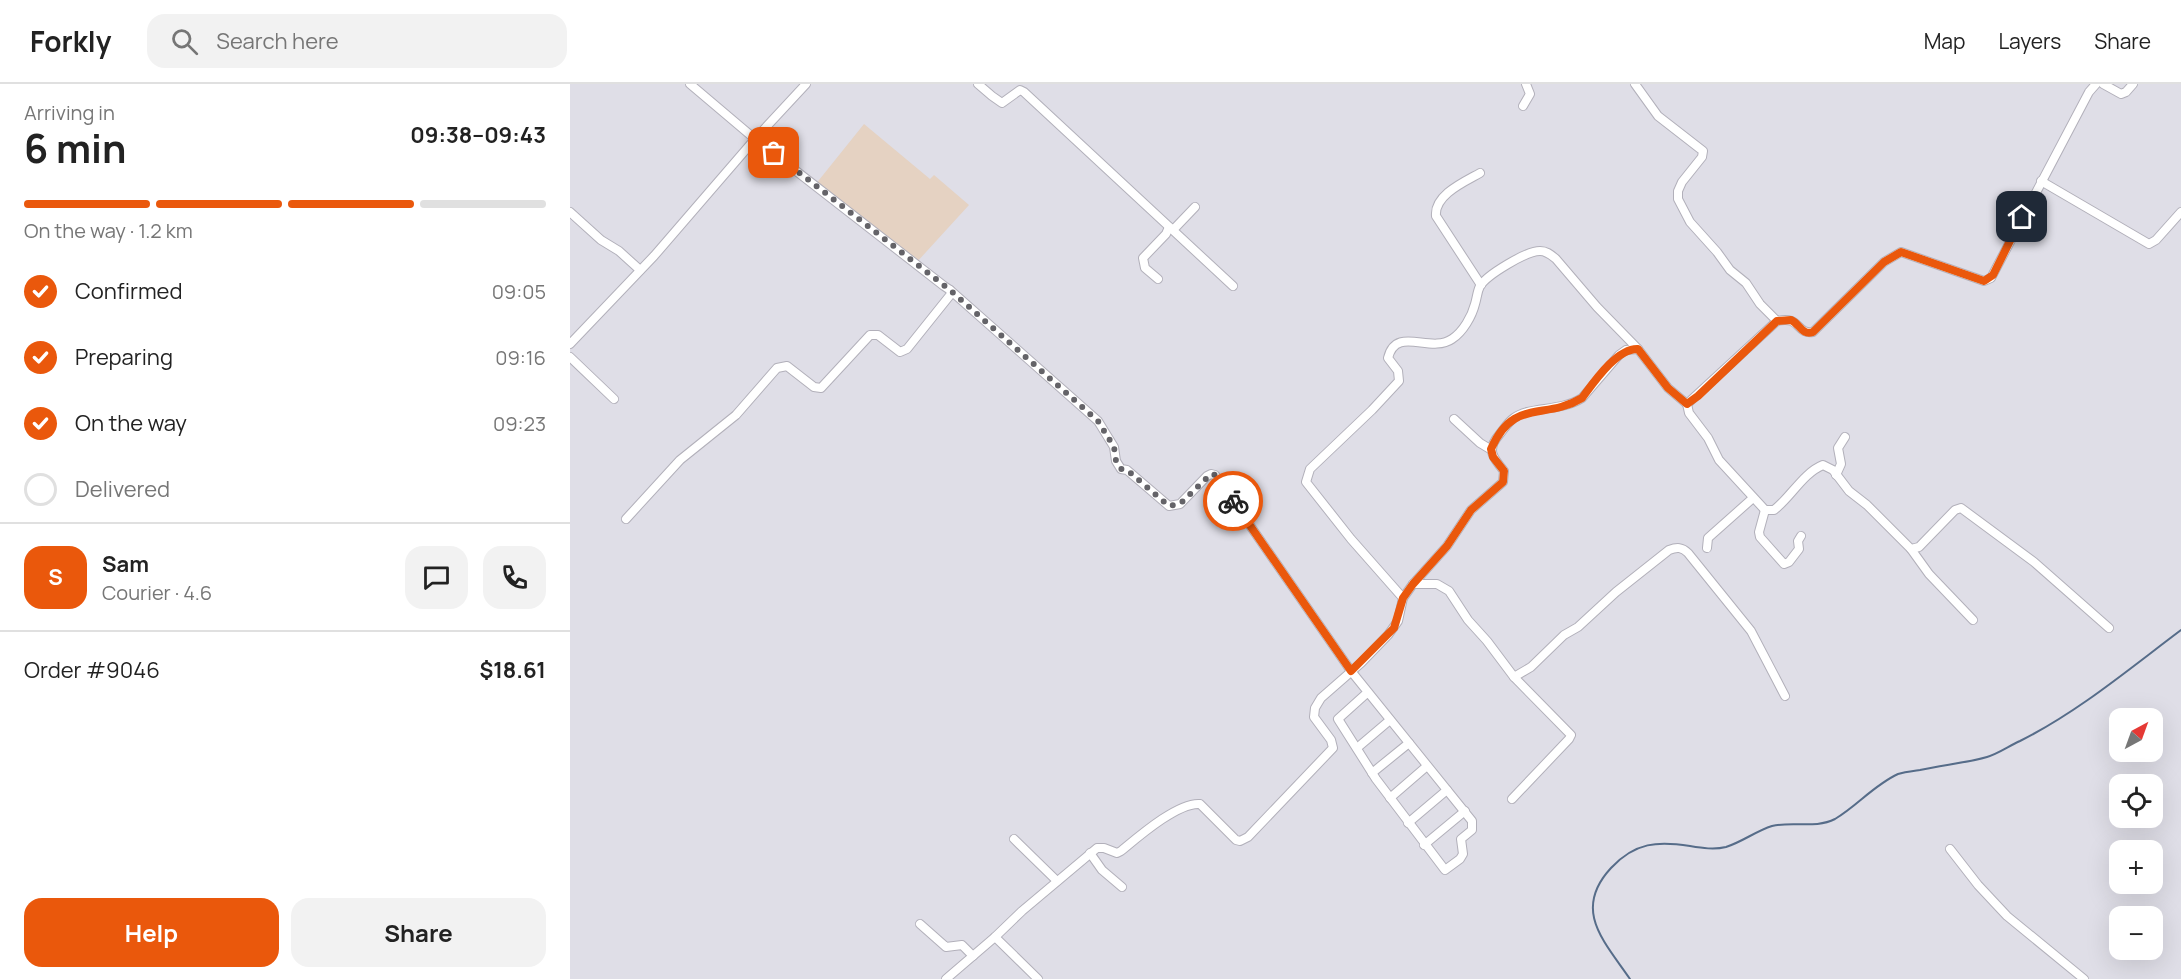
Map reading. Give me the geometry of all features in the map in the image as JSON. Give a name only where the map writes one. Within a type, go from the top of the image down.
[{"type":"street","points":[[690,84],[755,139],[950,290],[1098,421],[1114,447],[1116,461],[1121,469],[1127,470],[1169,506],[1180,504],[1207,476],[1215,475],[1351,671],[1472,820],[1472,830],[1461,839],[1464,854],[1445,870],[1372,773],[1338,719],[1368,692]]},
{"type":"street","points":[[570,344],[640,270],[806,84]]},
{"type":"street","points":[[978,84],[1002,103],[1016,91],[1024,92],[1233,286]]},
{"type":"street","points":[[1523,106],[1530,94],[1526,84]]},
{"type":"street","points":[[1635,84],[1658,116],[1703,151],[1702,157],[1682,182],[1678,191],[1678,200],[1696,230],[1730,270],[1746,283],[1760,304],[1777,321]]},
{"type":"street","points":[[1687,404],[1777,321],[1791,320],[1803,331],[1813,332],[1884,262],[1901,252],[1984,281],[1987,280],[1993,275],[2089,92],[2096,84]]},
{"type":"street","points":[[2103,84],[2121,94],[2133,84]]},
{"type":"street","points":[[1480,173],[1440,201],[1435,208],[1436,216],[1481,285]]},
{"type":"street","points":[[2042,181],[2144,243],[2152,243],[2156,240],[2181,212]]},
{"type":"street","points":[[1158,279],[1145,268],[1143,258],[1196,207]]},
{"type":"street","points":[[570,212],[640,270]]},
{"type":"street","points":[[1403,598],[1309,488],[1306,476],[1310,469],[1399,381],[1398,372],[1388,358],[1394,345],[1400,341],[1425,345],[1453,339],[1471,315],[1481,285],[1519,258],[1539,251],[1548,253],[1556,259],[1597,307],[1638,349],[1668,388],[1687,404],[1689,413],[1708,438],[1719,460],[1765,510],[1774,510],[1781,505],[1817,468],[1823,465],[1911,549],[1929,574],[1973,620]]},
{"type":"street","points":[[626,519],[680,460],[736,415],[777,368],[787,366],[818,389],[870,334],[878,335],[900,352],[904,351],[948,299],[951,294],[950,290]]},
{"type":"street","points":[[946,979],[1090,853],[1101,847],[1113,852],[1121,851],[1173,813],[1195,803],[1200,804],[1236,840],[1244,840],[1333,748],[1331,740],[1314,717],[1315,708],[1321,698],[1394,628],[1403,598],[1413,584],[1447,546],[1471,510],[1503,482],[1504,471],[1493,457],[1491,449],[1496,439],[1516,416],[1556,408],[1582,398],[1618,355],[1626,350],[1638,349]]},
{"type":"street","points":[[570,357],[614,399]]},
{"type":"street","points":[[1454,419],[1480,444],[1491,449]]},
{"type":"street","points":[[1836,475],[1841,464],[1838,448],[1845,437]]},
{"type":"street","points":[[1707,548],[1708,538],[1753,498]]},
{"type":"street","points":[[1911,549],[1919,547],[1955,510],[1965,509],[2034,562],[2109,628]]},
{"type":"street","points":[[1765,510],[1759,532],[1760,537],[1784,564],[1789,562],[1799,549],[1798,541],[1801,536]]},
{"type":"street","points":[[1514,677],[1531,667],[1564,635],[1578,627],[1616,592],[1669,550],[1676,547],[1688,553],[1751,630],[1785,696]]},
{"type":"street","points":[[1413,584],[1437,584],[1449,591],[1468,620],[1487,640],[1514,677],[1571,735],[1512,799]]},
{"type":"street","points":[[1357,748],[1390,720]]},
{"type":"street","points":[[1372,773],[1409,743]]},
{"type":"street","points":[[1390,798],[1427,766]]},
{"type":"street","points":[[1408,823],[1447,790]]},
{"type":"street","points":[[1424,844],[1465,812]]},
{"type":"street","points":[[1014,838],[1057,881]]},
{"type":"street","points":[[1950,849],[1978,885],[2007,916],[2084,979]]},
{"type":"street","points":[[1090,853],[1102,870],[1122,886]]},
{"type":"street","points":[[920,924],[944,946],[950,948],[962,945],[974,956]]},
{"type":"street","points":[[995,937],[1038,979]]},
{"type":"shaded area","points":[[864,124],[930,179],[934,175],[969,205],[916,263],[815,185]]},
{"type":"waterway","points":[[1630,979],[1602,938],[1593,912],[1594,898],[1600,883],[1611,868],[1629,853],[1638,848],[1657,844],[1722,848],[1772,826],[1828,822],[1843,814],[1881,784],[1898,774],[1987,757],[2041,730],[2103,689],[2181,630]]},
{"type":"way so far","points":[[774,153],[950,290],[1098,421],[1114,447],[1116,461],[1121,469],[1127,470],[1169,506],[1180,504],[1211,474],[1215,475],[1233,501]]},
{"type":"route","points":[[1233,501],[1351,671],[1394,628],[1398,621],[1403,598],[1447,546],[1471,510],[1503,482],[1504,471],[1493,457],[1491,449],[1496,439],[1516,416],[1574,403],[1582,398],[1618,355],[1632,348],[1638,349],[1668,388],[1687,404],[1777,321],[1791,320],[1803,331],[1813,332],[1884,262],[1901,252],[1984,281],[1991,278],[2022,217]]}]
